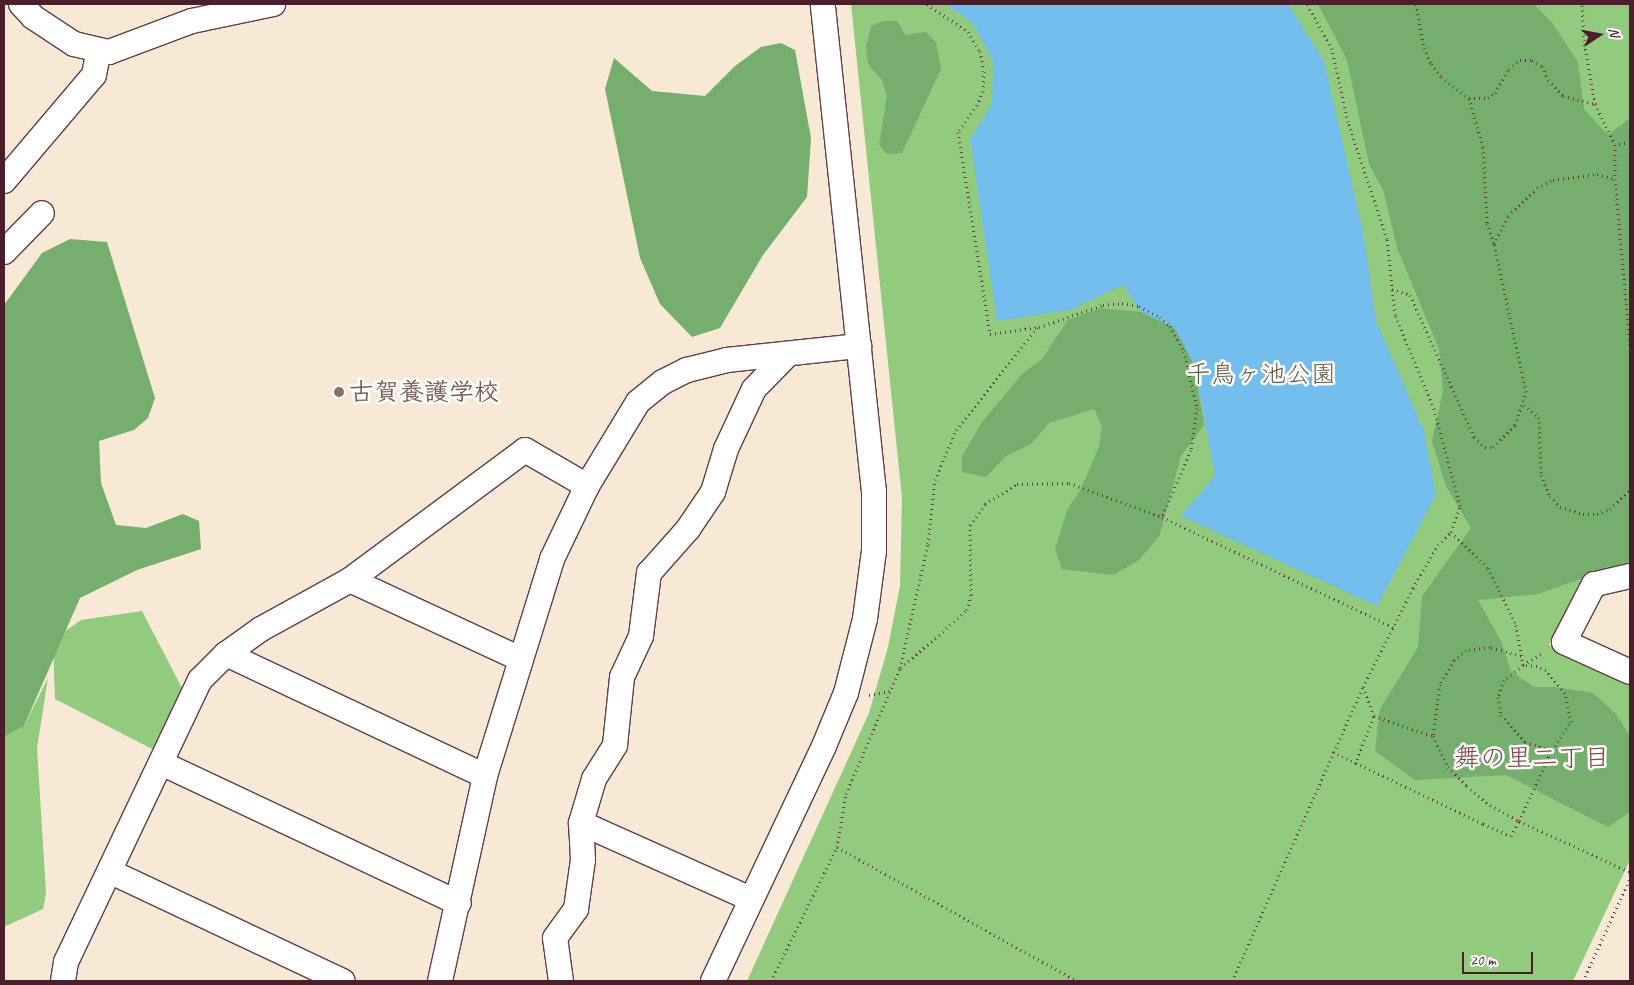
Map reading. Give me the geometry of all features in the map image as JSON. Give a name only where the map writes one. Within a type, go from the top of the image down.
[{"type":"street","points":[[21,4],[33,18],[74,44],[108,52],[192,21],[273,4]]},
{"type":"street","points":[[713,981],[846,693],[865,619],[874,551],[874,492],[823,4]]},
{"type":"street","points":[[4,181],[94,75],[99,50]]},
{"type":"street","points":[[4,252],[42,213]]},
{"type":"street","points":[[440,981],[459,903],[485,776],[552,559],[587,486],[638,402],[663,382],[687,370],[727,360],[859,346]]},
{"type":"street","points":[[561,981],[555,938],[576,909],[583,860],[581,823],[594,779],[615,745],[622,677],[640,636],[649,573],[688,529],[713,492],[726,449],[754,389],[788,354]]},
{"type":"street","points":[[63,981],[66,962],[111,872],[200,680],[226,654],[261,629],[350,580],[525,450],[587,486]]},
{"type":"street","points":[[1630,576],[1594,584],[1564,642],[1630,672]]},
{"type":"street","points":[[350,580],[520,659]]},
{"type":"street","points":[[226,654],[485,776]]},
{"type":"street","points":[[161,763],[459,903]]},
{"type":"street","points":[[581,823],[751,900]]},
{"type":"street","points":[[111,872],[343,981]]},
{"type":"path","points":[[926,4],[968,32],[980,51],[984,71],[983,92],[978,105],[958,132],[990,334],[1039,327],[1103,305],[1122,303],[1139,306],[1160,317],[1179,338],[1194,388],[1197,421],[1187,462],[1162,517]]},
{"type":"path","points":[[1232,981],[1363,687],[1438,545],[1450,532],[1460,498],[1434,409],[1402,339],[1392,289],[1387,239],[1348,122],[1332,49],[1307,4]]},
{"type":"path","points":[[1416,4],[1424,48],[1431,64],[1441,77],[1469,98],[1488,98],[1495,92],[1509,69],[1520,60],[1532,60],[1542,66],[1548,80],[1563,96],[1594,104]]},
{"type":"path","points":[[1582,4],[1584,41],[1594,104],[1615,145],[1615,179],[1630,347]]},
{"type":"path","points":[[1392,289],[1410,295],[1478,443],[1485,447],[1500,442],[1515,425],[1524,405],[1524,377],[1494,244],[1487,223],[1483,147],[1469,98]]},
{"type":"path","points":[[1615,145],[1630,142]]},
{"type":"path","points":[[1494,244],[1508,216],[1537,188],[1553,180],[1597,174],[1615,179]]},
{"type":"path","points":[[771,981],[837,847],[846,794],[900,668],[928,544],[935,480],[956,430],[1039,327]]},
{"type":"path","points":[[1524,405],[1539,417],[1540,475],[1550,496],[1560,507],[1583,514],[1597,514],[1610,509],[1630,490]]},
{"type":"path","points":[[900,668],[967,610],[972,595],[970,526],[985,504],[1017,484],[1069,483],[1162,517],[1393,627]]},
{"type":"path","points":[[1450,532],[1488,568],[1516,625],[1523,665]]},
{"type":"path","points":[[1521,656],[1490,647],[1466,650],[1454,660],[1440,684],[1433,736],[1448,767],[1490,805],[1519,821],[1630,872]]},
{"type":"path","points":[[1333,752],[1355,764],[1512,836],[1552,750],[1571,722],[1569,703],[1546,670],[1523,665],[1509,674],[1500,688],[1501,715],[1525,742],[1552,750]]},
{"type":"path","points":[[1355,764],[1374,716],[1363,687]]},
{"type":"path","points":[[1374,716],[1433,736]]},
{"type":"path","points":[[837,847],[1078,981]]},
{"type":"path","points":[[1583,981],[1630,879]]},
{"type":"green space","name":"千鳥ヶ池公園","points":[[851,4],[1630,4],[1630,567],[1586,577],[1549,645],[1630,682],[1630,860],[1573,981],[747,981],[869,713],[888,647],[900,586],[902,498]]},
{"type":"green space","points":[[1318,4],[1534,4],[1553,24],[1578,62],[1584,109],[1608,135],[1630,118],[1630,567],[1586,577],[1538,594],[1478,600],[1501,641],[1511,671],[1534,687],[1555,687],[1593,693],[1616,714],[1630,736],[1630,812],[1608,827],[1506,775],[1415,780],[1375,751],[1380,709],[1418,647],[1422,596],[1471,528],[1446,486],[1432,441],[1443,391],[1439,349],[1397,248],[1384,192],[1369,164],[1347,60]]},
{"type":"green space","points":[[884,21],[897,21],[905,35],[926,32],[936,42],[941,69],[902,153],[887,154],[879,145],[887,96],[882,80],[868,64],[866,48],[871,26]]},
{"type":"green space","points":[[781,43],[795,50],[811,138],[807,197],[763,255],[720,328],[692,337],[660,304],[640,258],[605,89],[614,58],[652,91],[705,96],[735,66],[761,47]]},
{"type":"green space","points":[[70,239],[107,242],[155,398],[148,418],[134,430],[99,441],[101,483],[116,525],[146,528],[183,514],[199,521],[201,549],[137,570],[80,598],[24,726],[4,737],[4,305],[42,253]]},
{"type":"green space","points":[[1100,308],[1141,312],[1174,327],[1194,364],[1204,425],[1181,456],[1159,537],[1138,561],[1113,575],[1062,569],[1055,549],[1068,508],[1080,491],[1099,447],[1102,426],[1094,409],[1049,423],[1031,444],[1006,456],[986,477],[962,472],[962,456],[982,422],[1023,373],[1042,359],[1068,320]]},
{"type":"green space","points":[[142,611],[182,688],[156,751],[55,699],[53,640],[81,620]]},
{"type":"green space","points":[[48,678],[37,748],[46,893],[43,909],[4,927],[4,737],[24,726]]},
{"type":"water","points":[[946,4],[1288,4],[1324,61],[1363,232],[1376,321],[1424,431],[1436,495],[1377,606],[1181,516],[1215,476],[1194,364],[1174,327],[1141,312],[1123,285],[1070,310],[997,321],[970,139],[992,104],[993,61],[973,23]]},
{"type":"place","name":"古賀養護学校","points":[[339,392]]},
{"type":"district","name":"舞の里二丁目","points":[[1532,758]]}]
